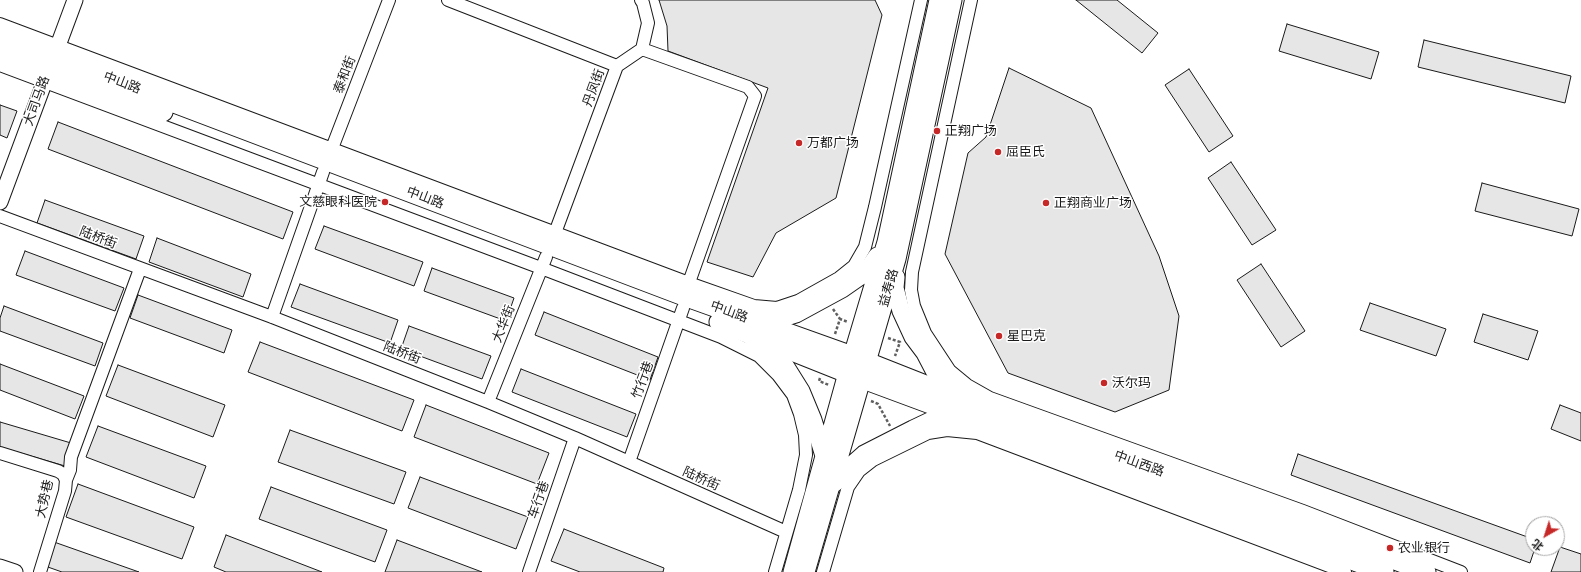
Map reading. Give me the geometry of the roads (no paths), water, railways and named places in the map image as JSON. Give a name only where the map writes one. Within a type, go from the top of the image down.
[{"type":"main road","name":"益寿路","points":[[806,572],[831,488],[938,0]]},
{"type":"main road","name":"益寿路","points":[[792,572],[824,456],[897,258],[953,0]]},
{"type":"main road","name":"中山路","points":[[0,37],[51,63],[857,367]]},
{"type":"main road","name":"中山路","points":[[0,52],[51,63]]},
{"type":"main road","points":[[746,325],[774,321],[796,314],[842,289],[865,273],[886,242]]},
{"type":"main road","points":[[831,488],[847,469],[864,454],[932,420],[967,409],[937,376],[925,353],[913,337],[902,311],[895,288],[897,258]]},
{"type":"main road","points":[[746,325],[767,349],[786,367],[801,390],[813,420],[824,456]]},
{"type":"main road","name":"中山西路","points":[[857,367],[1384,572]]},
{"type":"main road","name":"中山西路","points":[[967,409],[1293,521],[1426,572]]},
{"type":"street","name":"大司马路","points":[[0,202],[75,0]]},
{"type":"street","name":"泰和街","points":[[272,317],[325,166],[389,0]]},
{"type":"street","name":"丹凤街","points":[[448,0],[617,66],[548,251]]},
{"type":"street","points":[[617,66],[642,49],[648,23],[641,0]]},
{"type":"street","points":[[548,251],[684,302],[777,308],[798,301],[839,278],[854,266],[865,247],[921,0]]},
{"type":"street","points":[[971,0],[912,272],[911,290],[914,306],[925,333],[950,371],[967,385],[990,398],[1303,511],[1461,572]]},
{"type":"street","points":[[0,24],[51,63],[325,166]]},
{"type":"street","name":"竹行巷","points":[[628,462],[755,96],[748,87],[642,49]]},
{"type":"street","points":[[0,65],[51,63]]},
{"type":"street","name":"陆桥街","points":[[0,216],[272,317],[488,402],[575,438],[786,532]]},
{"type":"street","name":"大华街","points":[[488,402],[548,251]]},
{"type":"street","points":[[66,480],[70,470],[71,457],[140,269]]},
{"type":"street","points":[[684,302],[721,337],[759,356],[778,375],[793,395],[800,414],[805,435],[806,455],[799,490],[775,572]]},
{"type":"street","points":[[823,572],[848,487],[859,471],[873,460],[928,433],[947,430],[977,433],[1344,572]]},
{"type":"street","name":"车行巷","points":[[529,572],[575,438]]},
{"type":"street","name":"大势巷","points":[[0,453],[58,471],[63,474],[66,480],[65,491],[40,572]]},
{"type":"street","points":[[0,567],[15,572]]},
{"type":"place","name":"正翔广场","points":[[937,131]]},
{"type":"place","name":"万都广场","points":[[799,143]]},
{"type":"place","name":"屈臣氏","points":[[998,152]]},
{"type":"place","name":"文慈眼科医院","points":[[385,202]]},
{"type":"place","name":"正翔商业广场","points":[[1046,203]]},
{"type":"place","name":"星巴克","points":[[999,336]]},
{"type":"place","name":"沃尔玛","points":[[1104,383]]},
{"type":"place","name":"农业银行","points":[[1390,548]]}]
